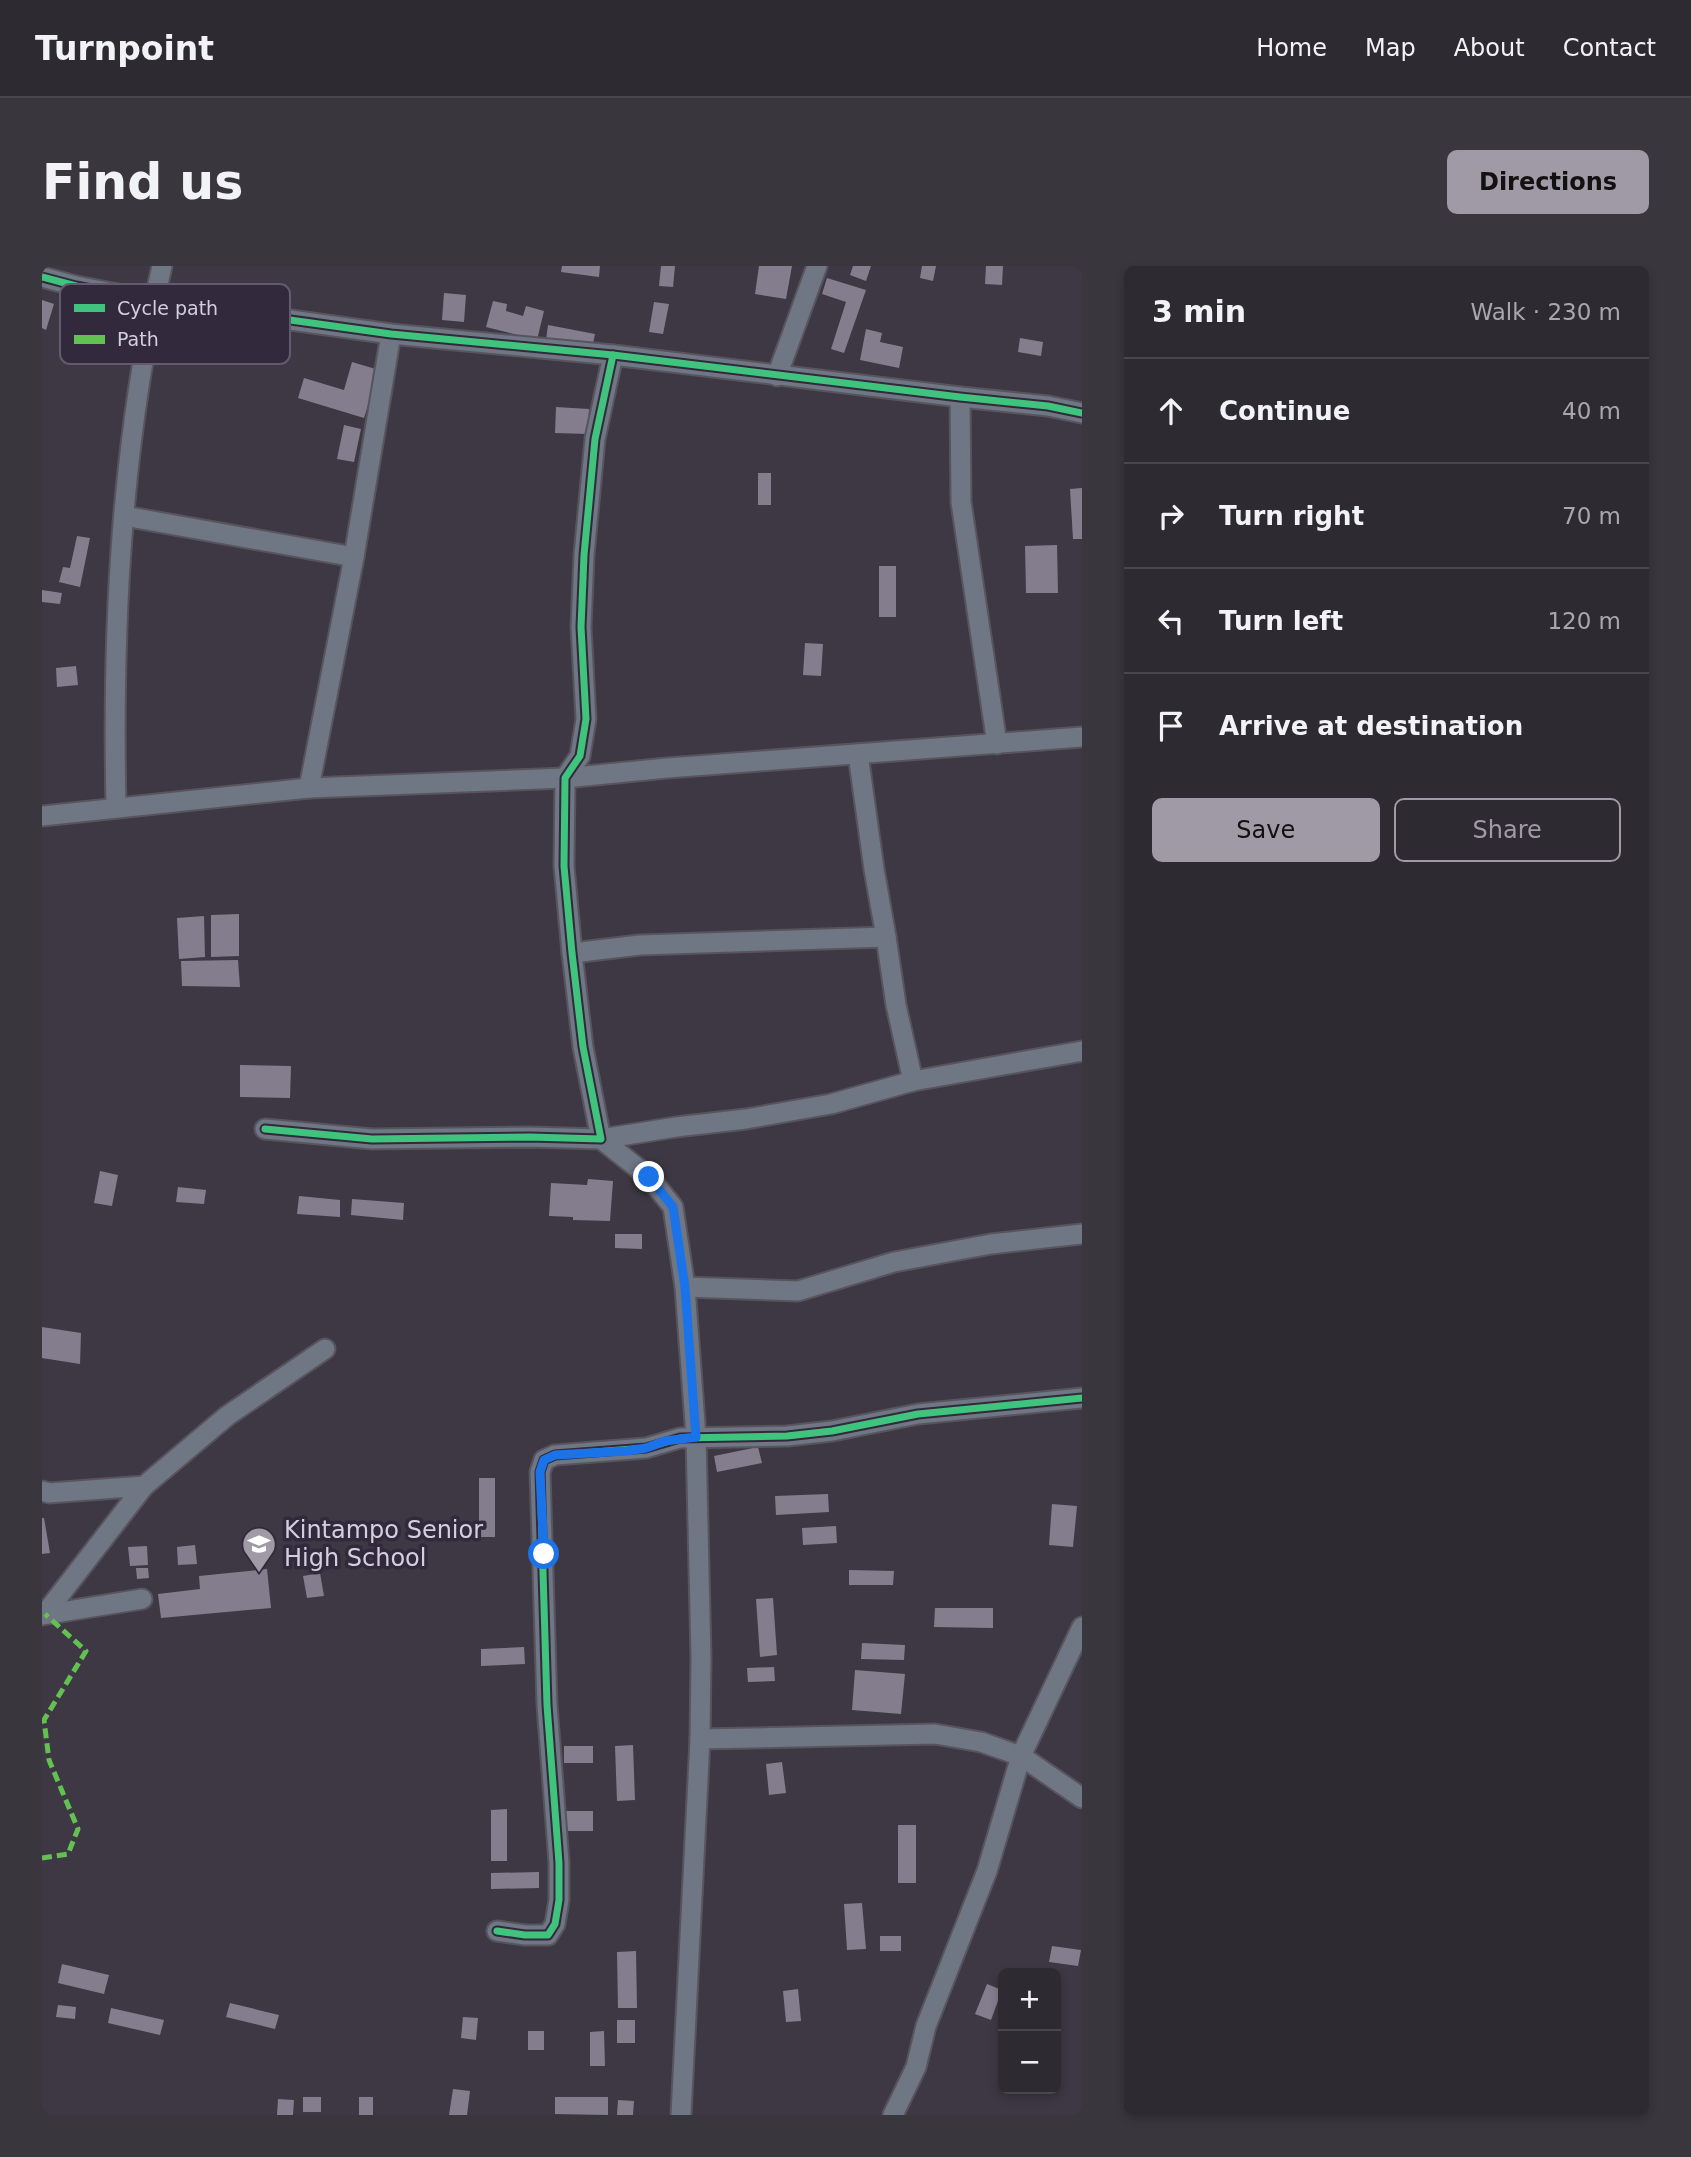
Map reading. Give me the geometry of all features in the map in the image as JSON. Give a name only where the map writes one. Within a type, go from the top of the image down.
[{"type":"street","points":[[157,284],[162,266]]},
{"type":"street","points":[[777,376],[817,266]]},
{"type":"street","points":[[42,277],[68,284]]},
{"type":"street","points":[[290,320],[391,334],[613,355],[1048,406],[1082,414]]},
{"type":"street","points":[[309,788],[354,557],[391,334]]},
{"type":"street","points":[[613,355],[595,439],[584,555],[581,628],[586,719],[580,756],[565,778],[564,866],[583,1047],[601,1139],[649,1177],[673,1207],[685,1287],[696,1437],[700,1547],[700,1739],[681,2115]]},
{"type":"street","points":[[116,807],[115,650],[124,516],[141,364]]},
{"type":"street","points":[[960,397],[961,502],[997,744]]},
{"type":"street","points":[[124,516],[354,557]]},
{"type":"street","points":[[42,816],[309,788],[565,778],[1082,737]]},
{"type":"street","points":[[858,754],[896,1005],[913,1081]]},
{"type":"street","points":[[572,953],[640,945],[886,937]]},
{"type":"street","points":[[265,1129],[372,1139],[601,1139],[831,1104],[913,1081],[1082,1051]]},
{"type":"street","points":[[685,1287],[799,1291],[894,1262],[991,1244],[1082,1234]]},
{"type":"street","points":[[43,1614],[144,1486],[227,1416],[325,1349]]},
{"type":"street","points":[[497,1931],[548,1935],[555,1924],[559,1900],[559,1863],[547,1705],[540,1472],[544,1460],[555,1455],[646,1448],[665,1441],[696,1437],[788,1436],[918,1415],[1082,1398]]},
{"type":"street","points":[[42,1491],[50,1493],[144,1486]]},
{"type":"street","points":[[43,1614],[142,1599]]},
{"type":"street","points":[[893,2115],[916,2067],[926,2025],[987,1871],[1021,1756],[1082,1627]]},
{"type":"street","points":[[700,1739],[935,1734],[981,1742],[1021,1756],[1082,1798]]},
{"type":"building","points":[[562,266],[600,266],[599,277],[561,272]]},
{"type":"building","points":[[661,266],[675,266],[673,287],[659,286]]},
{"type":"building","points":[[759,266],[792,266],[786,299],[755,294]]},
{"type":"building","points":[[853,266],[871,266],[866,281],[850,275]]},
{"type":"building","points":[[922,266],[936,266],[933,281],[920,278]]},
{"type":"building","points":[[986,266],[1003,266],[1002,285],[985,284]]},
{"type":"building","points":[[827,278],[866,290],[844,353],[831,349],[846,302],[822,294]]},
{"type":"building","points":[[444,293],[466,295],[464,322],[442,320]]},
{"type":"building","points":[[42,300],[54,304],[46,330],[42,328]]},
{"type":"building","points":[[493,301],[507,304],[506,311],[523,316],[526,306],[544,311],[537,340],[486,327]]},
{"type":"building","points":[[654,302],[669,304],[663,334],[649,332]]},
{"type":"building","points":[[548,325],[595,334],[592,349],[546,340]]},
{"type":"building","points":[[866,329],[882,333],[880,342],[903,347],[899,368],[860,360]]},
{"type":"building","points":[[1020,338],[1043,342],[1041,356],[1018,352]]},
{"type":"building","points":[[352,362],[379,370],[364,418],[298,398],[304,378],[344,390]]},
{"type":"building","points":[[556,407],[589,409],[588,434],[555,433]]},
{"type":"building","points":[[344,425],[361,429],[354,462],[337,459]]},
{"type":"building","points":[[758,473],[771,473],[771,505],[758,505]]},
{"type":"building","points":[[1082,488],[1082,539],[1073,539],[1070,489]]},
{"type":"building","points":[[77,536],[90,538],[80,587],[59,582],[63,567],[70,568]]},
{"type":"building","points":[[1057,545],[1058,593],[1026,593],[1025,546]]},
{"type":"building","points":[[879,566],[896,566],[896,617],[879,617]]},
{"type":"building","points":[[42,590],[62,593],[60,604],[42,602]]},
{"type":"building","points":[[805,643],[823,644],[821,676],[803,675]]},
{"type":"building","points":[[76,666],[78,685],[57,687],[56,668]]},
{"type":"building","points":[[239,914],[239,956],[211,957],[211,915]]},
{"type":"building","points":[[204,916],[205,957],[179,959],[177,918]]},
{"type":"building","points":[[238,960],[240,987],[182,986],[181,961]]},
{"type":"building","points":[[240,1065],[291,1066],[290,1098],[240,1097]]},
{"type":"building","points":[[100,1171],[118,1175],[112,1206],[94,1203]]},
{"type":"building","points":[[588,1179],[613,1181],[610,1221],[549,1216],[551,1183],[587,1185]]},
{"type":"building","points":[[178,1187],[206,1190],[204,1204],[176,1202]]},
{"type":"building","points":[[299,1196],[340,1200],[340,1217],[297,1214]]},
{"type":"building","points":[[352,1199],[404,1203],[403,1220],[351,1215]]},
{"type":"building","points":[[615,1234],[642,1234],[642,1249],[615,1248]]},
{"type":"building","points":[[42,1327],[81,1333],[80,1364],[42,1358]]},
{"type":"building","points":[[758,1447],[762,1463],[717,1472],[714,1456]]},
{"type":"building","points":[[479,1478],[495,1478],[495,1537],[479,1537]]},
{"type":"building","points":[[828,1494],[829,1512],[776,1515],[775,1496]]},
{"type":"building","points":[[1052,1504],[1077,1506],[1073,1547],[1049,1545]]},
{"type":"building","points":[[42,1518],[50,1553],[42,1554]]},
{"type":"building","points":[[836,1526],[837,1543],[803,1545],[802,1528]]},
{"type":"building","points":[[195,1545],[197,1564],[178,1565],[177,1547]]},
{"type":"building","points":[[147,1546],[148,1565],[130,1566],[128,1547]]},
{"type":"building","points":[[136,1568],[148,1568],[149,1578],[137,1579]]},
{"type":"building","points":[[267,1569],[271,1608],[161,1618],[158,1594],[200,1589],[199,1576]]},
{"type":"building","points":[[849,1570],[894,1571],[893,1585],[849,1585]]},
{"type":"building","points":[[320,1573],[324,1596],[307,1598],[303,1576]]},
{"type":"building","points":[[773,1598],[777,1655],[760,1657],[756,1599]]},
{"type":"building","points":[[935,1608],[993,1608],[993,1628],[934,1627]]},
{"type":"building","points":[[862,1643],[905,1645],[904,1660],[861,1659]]},
{"type":"building","points":[[524,1647],[525,1664],[481,1666],[481,1649]]},
{"type":"building","points":[[774,1667],[775,1681],[748,1682],[747,1668]]},
{"type":"building","points":[[855,1670],[905,1674],[901,1714],[852,1710]]},
{"type":"building","points":[[633,1745],[635,1800],[617,1801],[615,1746]]},
{"type":"building","points":[[564,1746],[593,1746],[593,1763],[564,1763]]},
{"type":"building","points":[[782,1762],[786,1793],[769,1795],[766,1764]]},
{"type":"building","points":[[507,1809],[507,1861],[491,1861],[491,1810]]},
{"type":"building","points":[[562,1811],[593,1811],[593,1831],[562,1831]]},
{"type":"building","points":[[898,1825],[916,1825],[916,1883],[898,1883]]},
{"type":"building","points":[[539,1872],[539,1888],[491,1889],[491,1873]]},
{"type":"building","points":[[862,1903],[866,1949],[847,1950],[844,1904]]},
{"type":"building","points":[[880,1936],[901,1936],[901,1951],[880,1951]]},
{"type":"building","points":[[1052,1946],[1081,1950],[1078,1966],[1049,1962]]},
{"type":"building","points":[[636,1951],[637,2008],[618,2008],[617,1952]]},
{"type":"building","points":[[62,1964],[109,1975],[104,1994],[58,1983]]},
{"type":"building","points":[[987,1984],[998,1988],[998,2001],[991,2020],[975,2014]]},
{"type":"building","points":[[798,1989],[801,2021],[786,2022],[783,1991]]},
{"type":"building","points":[[230,2003],[279,2015],[275,2029],[226,2017]]},
{"type":"building","points":[[58,2005],[76,2007],[75,2019],[56,2017]]},
{"type":"building","points":[[111,2008],[164,2020],[160,2035],[108,2023]]},
{"type":"building","points":[[463,2017],[478,2018],[476,2040],[461,2038]]},
{"type":"building","points":[[617,2020],[635,2020],[635,2043],[617,2043]]},
{"type":"building","points":[[528,2031],[544,2031],[544,2050],[528,2050]]},
{"type":"building","points":[[604,2031],[605,2066],[590,2066],[590,2032]]},
{"type":"building","points":[[453,2089],[470,2091],[467,2115],[449,2115]]},
{"type":"building","points":[[303,2097],[321,2097],[321,2112],[303,2112]]},
{"type":"building","points":[[359,2097],[373,2097],[373,2115],[359,2115]]},
{"type":"building","points":[[555,2097],[608,2097],[608,2115],[555,2114]]},
{"type":"building","points":[[278,2099],[294,2100],[293,2115],[277,2115]]},
{"type":"building","points":[[618,2100],[634,2101],[633,2115],[617,2115]]},
{"type":"marked path","points":[[42,1858],[68,1854],[78,1829],[49,1760],[44,1720],[86,1651],[45,1614]]},
{"type":"cycle path","points":[[42,277],[68,284]]},
{"type":"cycle path","points":[[290,320],[391,334],[613,355],[1048,406],[1082,413]]},
{"type":"cycle path","points":[[265,1129],[372,1139],[601,1139],[583,1047],[572,953],[564,866],[565,778],[580,756],[586,719],[581,627],[584,555],[595,439],[613,355]]},
{"type":"cycle path","points":[[497,1931],[548,1935],[555,1924],[559,1900],[559,1863],[547,1705],[540,1472],[544,1460],[555,1455],[646,1448],[680,1438],[787,1436],[832,1431],[918,1414],[1082,1398]]},
{"type":"place","name":"Kintampo Senior High School","points":[[259,1574]]},
{"type":"route","points":[[544,1554],[540,1472],[544,1460],[555,1455],[627,1451],[665,1441],[696,1437],[685,1287],[673,1207],[649,1177]]}]
